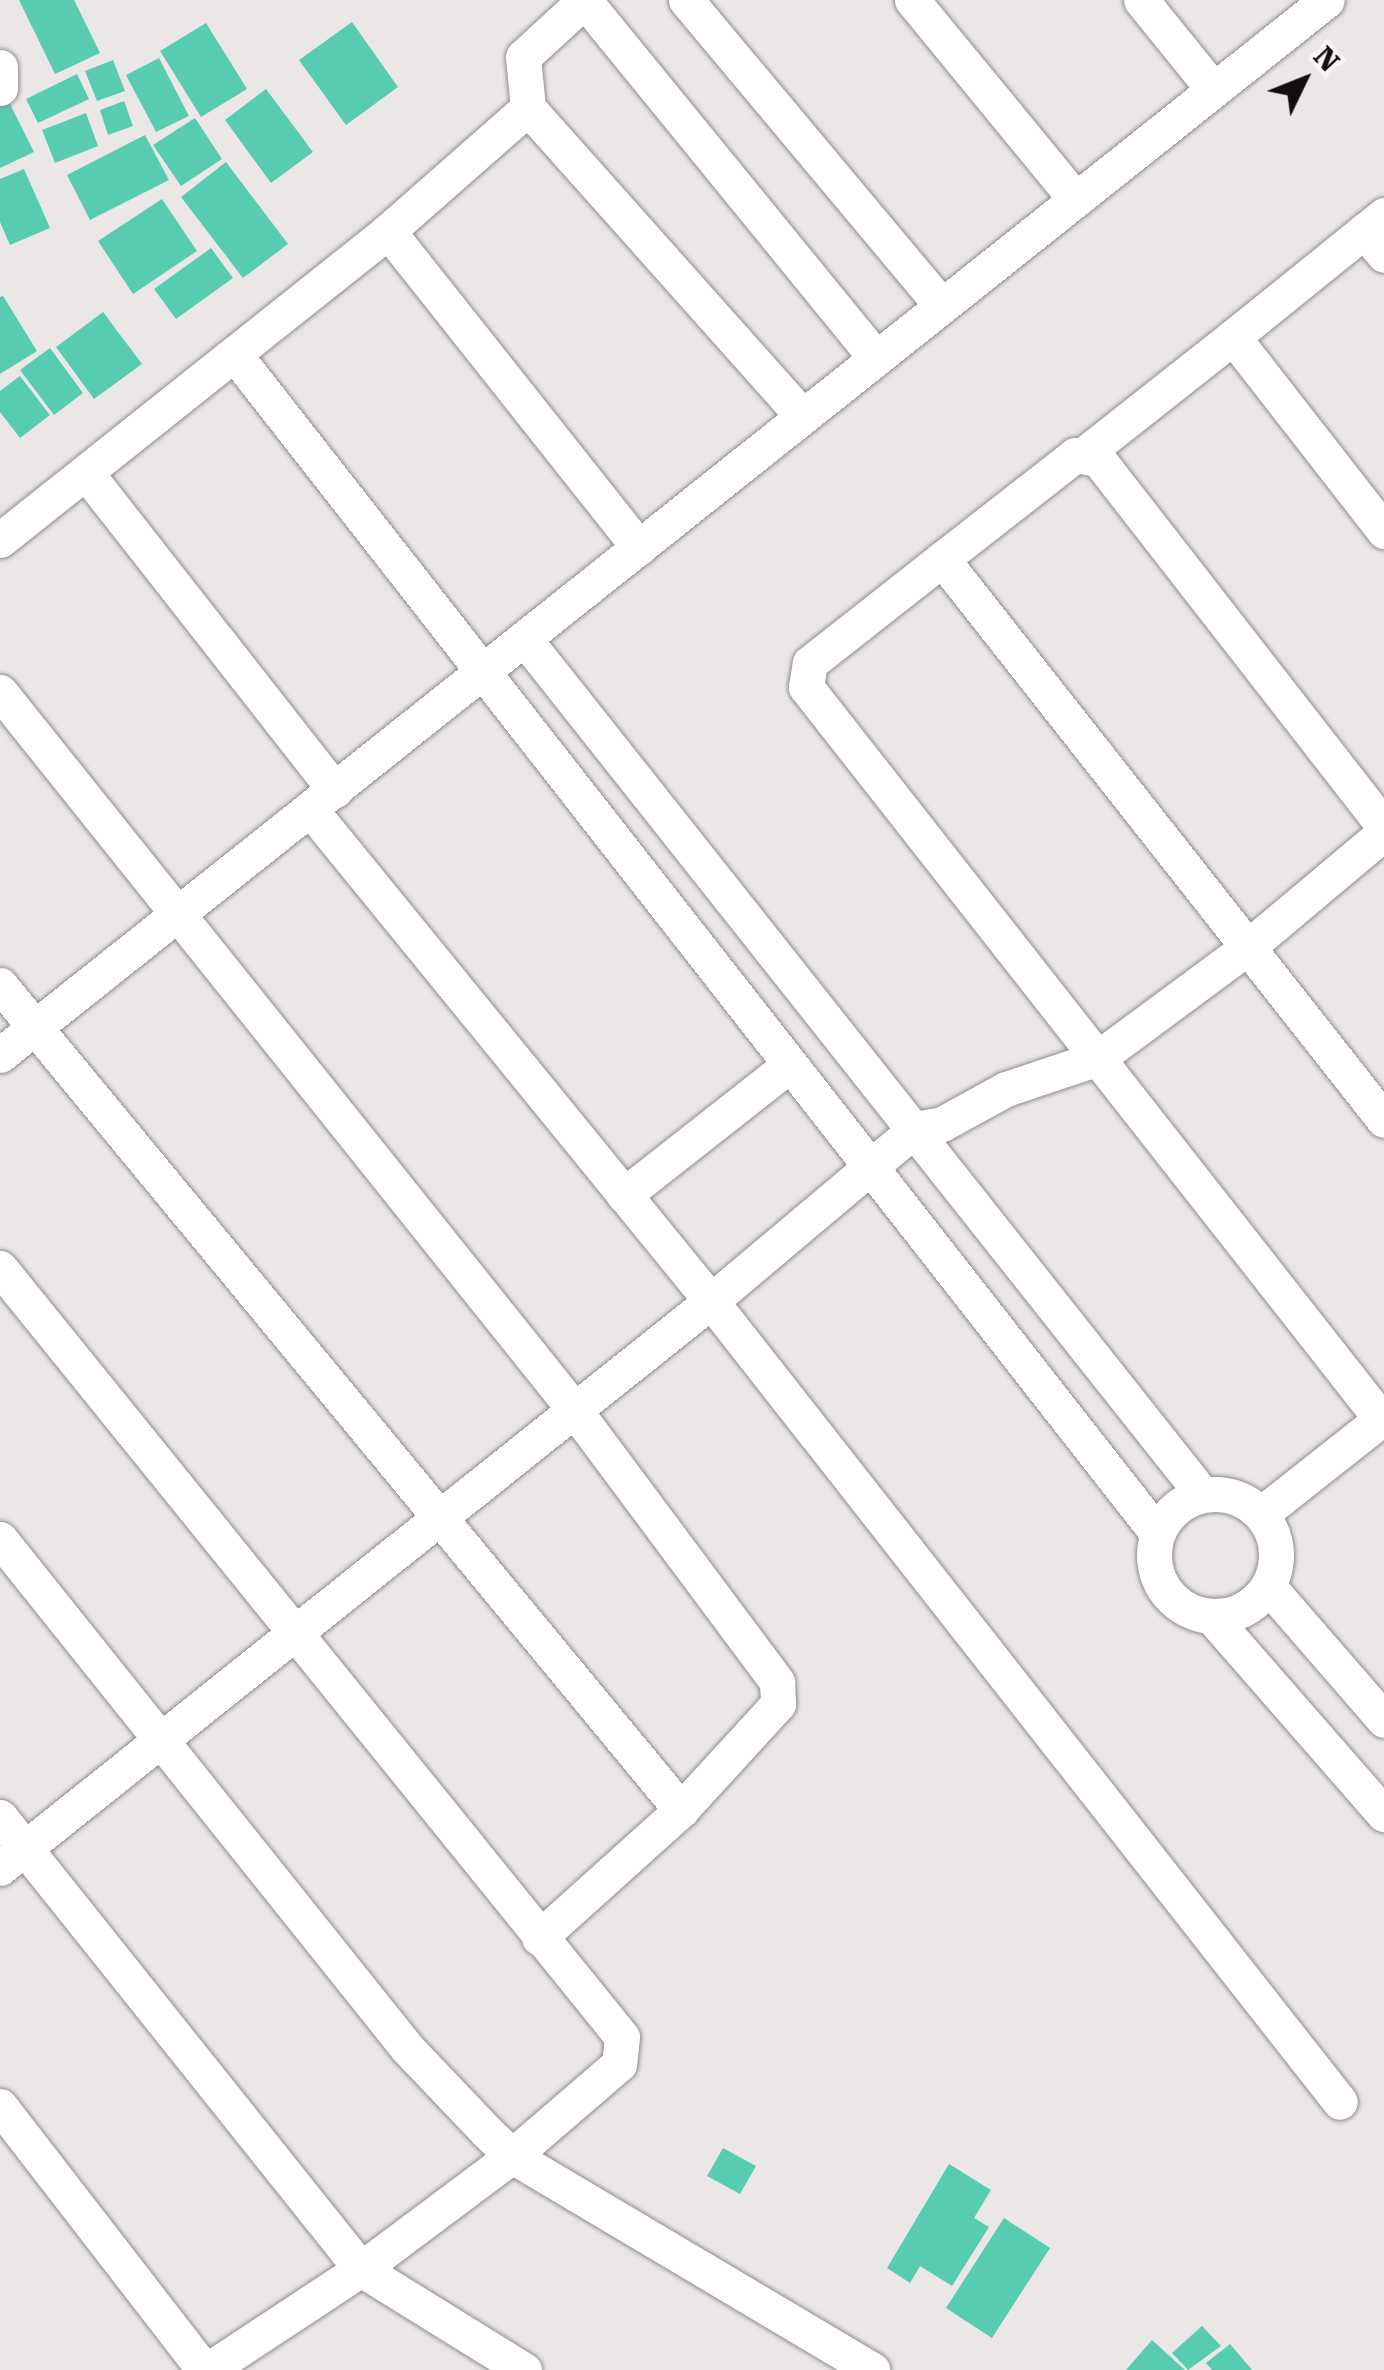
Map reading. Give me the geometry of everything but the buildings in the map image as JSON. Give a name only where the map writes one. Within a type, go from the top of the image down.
[{"type":"street","points":[[802,415],[528,108],[523,57],[584,0],[876,358]]},
{"type":"street","points":[[686,0],[941,306]]},
{"type":"street","points":[[912,0],[1074,197]]},
{"type":"street","points":[[1141,0],[1213,89]]},
{"type":"street","points":[[0,1055],[527,642],[802,415],[1327,0]]},
{"type":"street","points":[[0,67],[0,88]]},
{"type":"street","points":[[0,540],[388,232],[528,108]]},
{"type":"street","points":[[388,232],[639,548]]},
{"type":"street","points":[[1261,1514],[1382,1418],[806,686],[810,663],[1233,336],[1377,233]]},
{"type":"street","points":[[1233,336],[1384,531]]},
{"type":"street","points":[[235,355],[481,677],[1157,1534]]},
{"type":"street","points":[[13,1858],[710,1301],[915,1129],[942,1124],[1006,1089],[1098,1058],[1248,947],[1384,830],[1098,459],[1086,453]]},
{"type":"street","points":[[87,474],[323,799],[624,1194],[1340,2102]]},
{"type":"street","points":[[942,559],[1384,1120]]},
{"type":"street","points":[[527,642],[1202,1494]]},
{"type":"street","points":[[0,692],[573,1408],[777,1682],[778,1704],[681,1810],[539,1938]]},
{"type":"street","points":[[0,985],[681,1810]]},
{"type":"street","points":[[624,1194],[788,1066]]},
{"type":"street","points":[[0,1268],[298,1630],[539,1938],[622,2037],[624,2052],[619,2064],[512,2156],[360,2269],[206,2370],[0,2106]]},
{"type":"street","points":[[1202,1494],[1244,1500],[1261,1514],[1276,1549],[1268,1586],[1254,1603],[1212,1616],[1189,1610],[1164,1588],[1154,1556],[1157,1534],[1167,1515],[1202,1494]]},
{"type":"street","points":[[0,1539],[408,2048],[512,2156],[872,2370]]},
{"type":"street","points":[[1268,1586],[1384,1720]]},
{"type":"street","points":[[1212,1616],[1384,1814]]},
{"type":"street","points":[[0,1817],[13,1858],[360,2269],[510,2366]]}]
